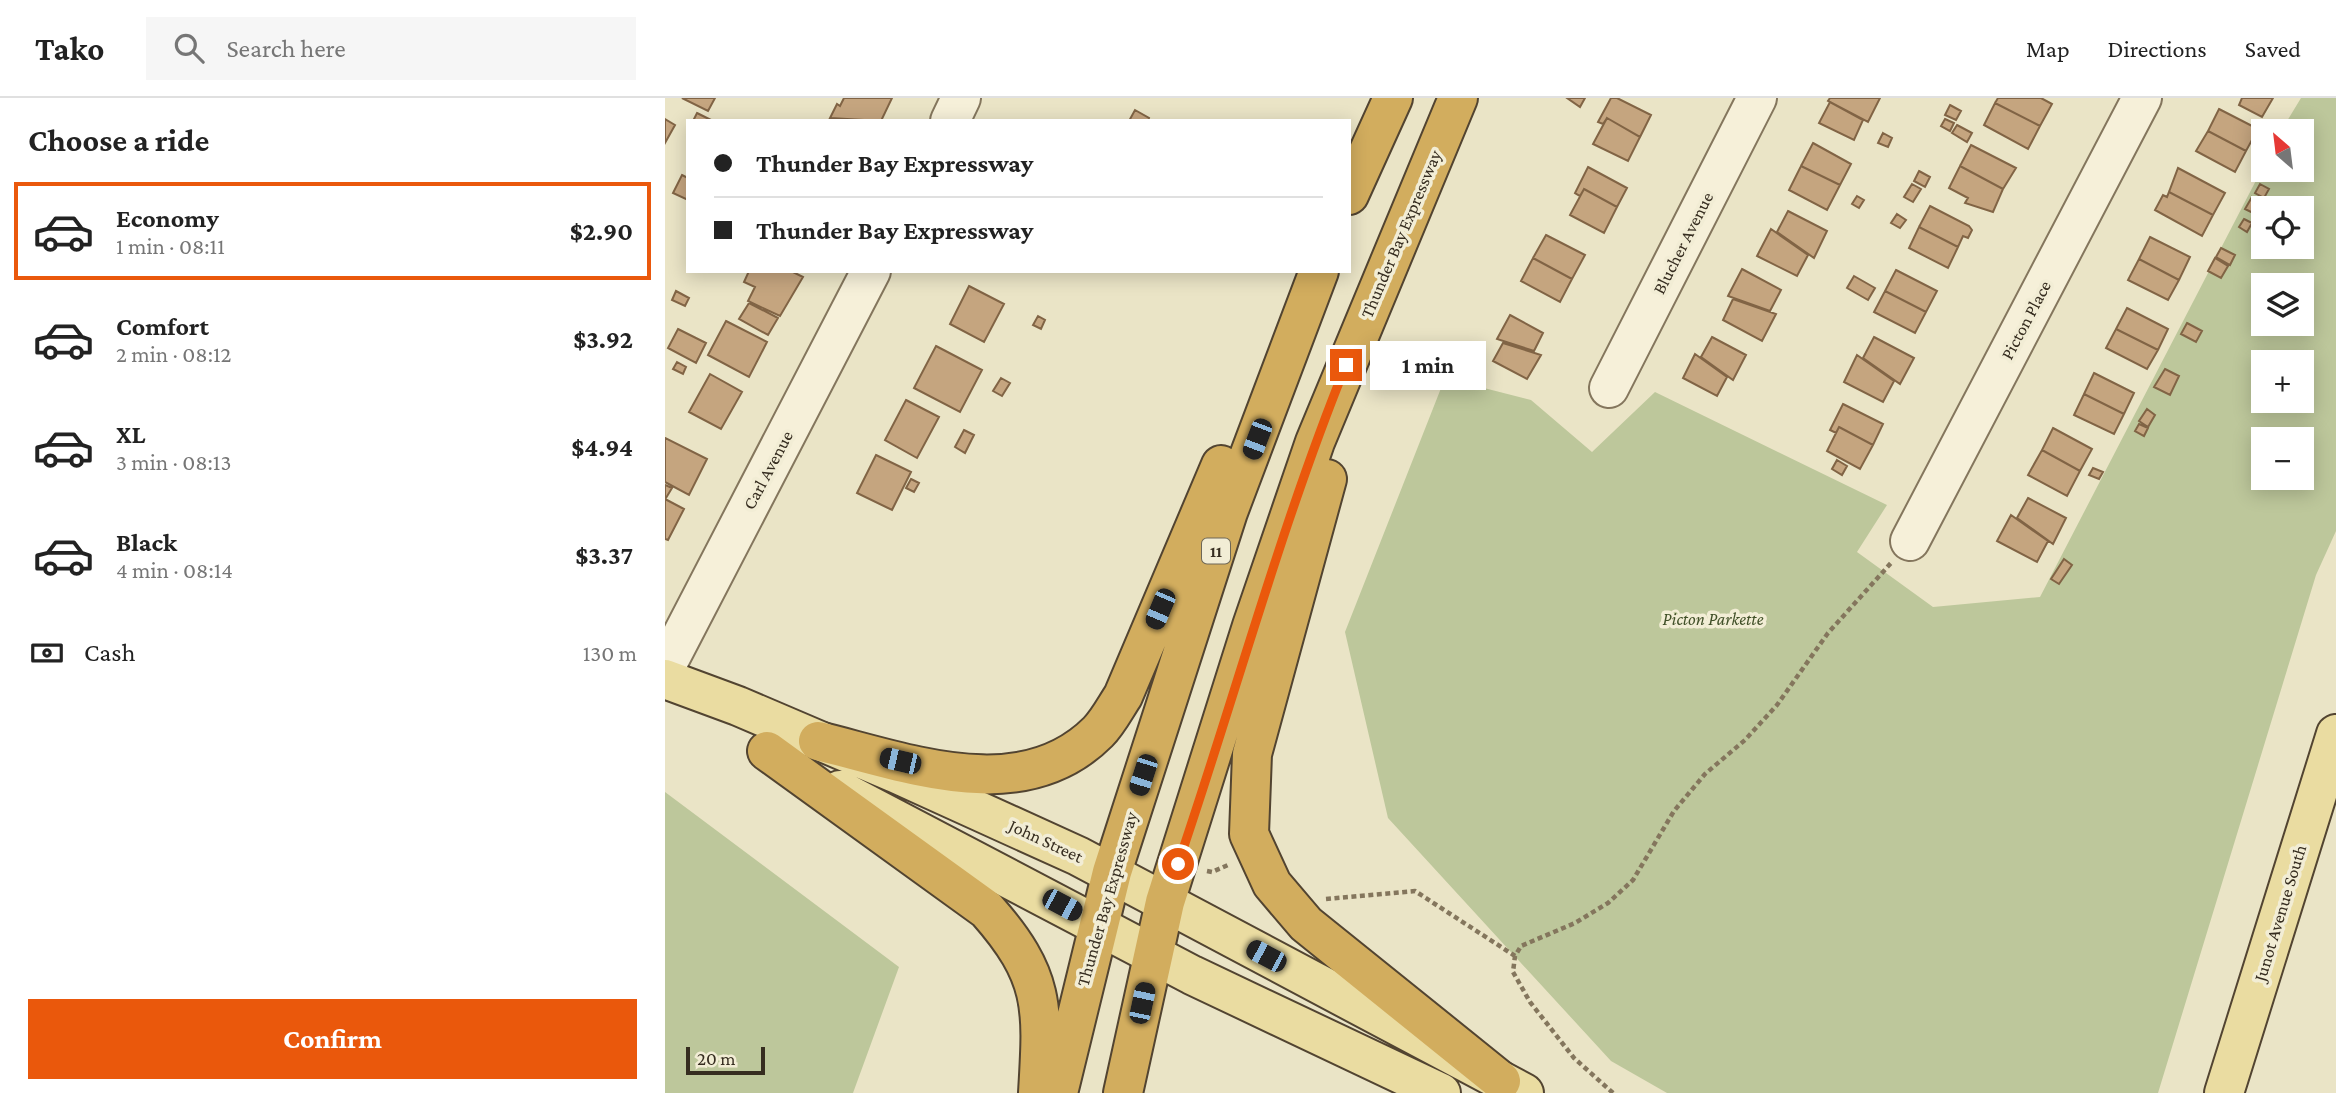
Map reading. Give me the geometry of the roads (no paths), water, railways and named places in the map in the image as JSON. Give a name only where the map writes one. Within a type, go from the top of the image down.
[{"type":"highway","points":[[1351,191],[1393,98]]},
{"type":"highway","name":"Thunder Bay Expressway","points":[[1123,1093],[1165,902],[1252,626],[1315,442],[1458,98]]},
{"type":"highway","points":[[818,741],[927,767],[974,774],[1010,775],[1045,767],[1067,756],[1099,731],[1123,696],[1212,482],[1317,273]]},
{"type":"highway","name":"Thunder Bay Expressway","points":[[1058,1093],[1097,923],[1112,872],[1228,512],[1317,273]]},
{"type":"highway","points":[[1367,313],[1319,510],[1251,754],[1249,834],[1272,884],[1306,924],[1513,1087]]},
{"type":"highway","points":[[767,751],[987,910],[1012,939],[1032,972],[1042,1024],[1038,1093]]},
{"type":"main road","name":"John Street","points":[[665,679],[738,706],[895,773],[1112,872],[1513,1087]]},
{"type":"main road","name":"John Street","points":[[665,679],[767,751],[1202,980],[1441,1093]]},
{"type":"main road","name":"Junot Avenue South","points":[[2224,1093],[2336,734]]},
{"type":"street","points":[[951,119],[961,98]]},
{"type":"street","name":"Blucher Avenue","points":[[1609,388],[1757,98]]},
{"type":"street","name":"Picton Place","points":[[1910,541],[2142,98]]},
{"type":"street","name":"Carl Avenue","points":[[665,668],[870,273]]},
{"type":"park label","name":"Picton Parkette","points":[[1713,619]]}]
